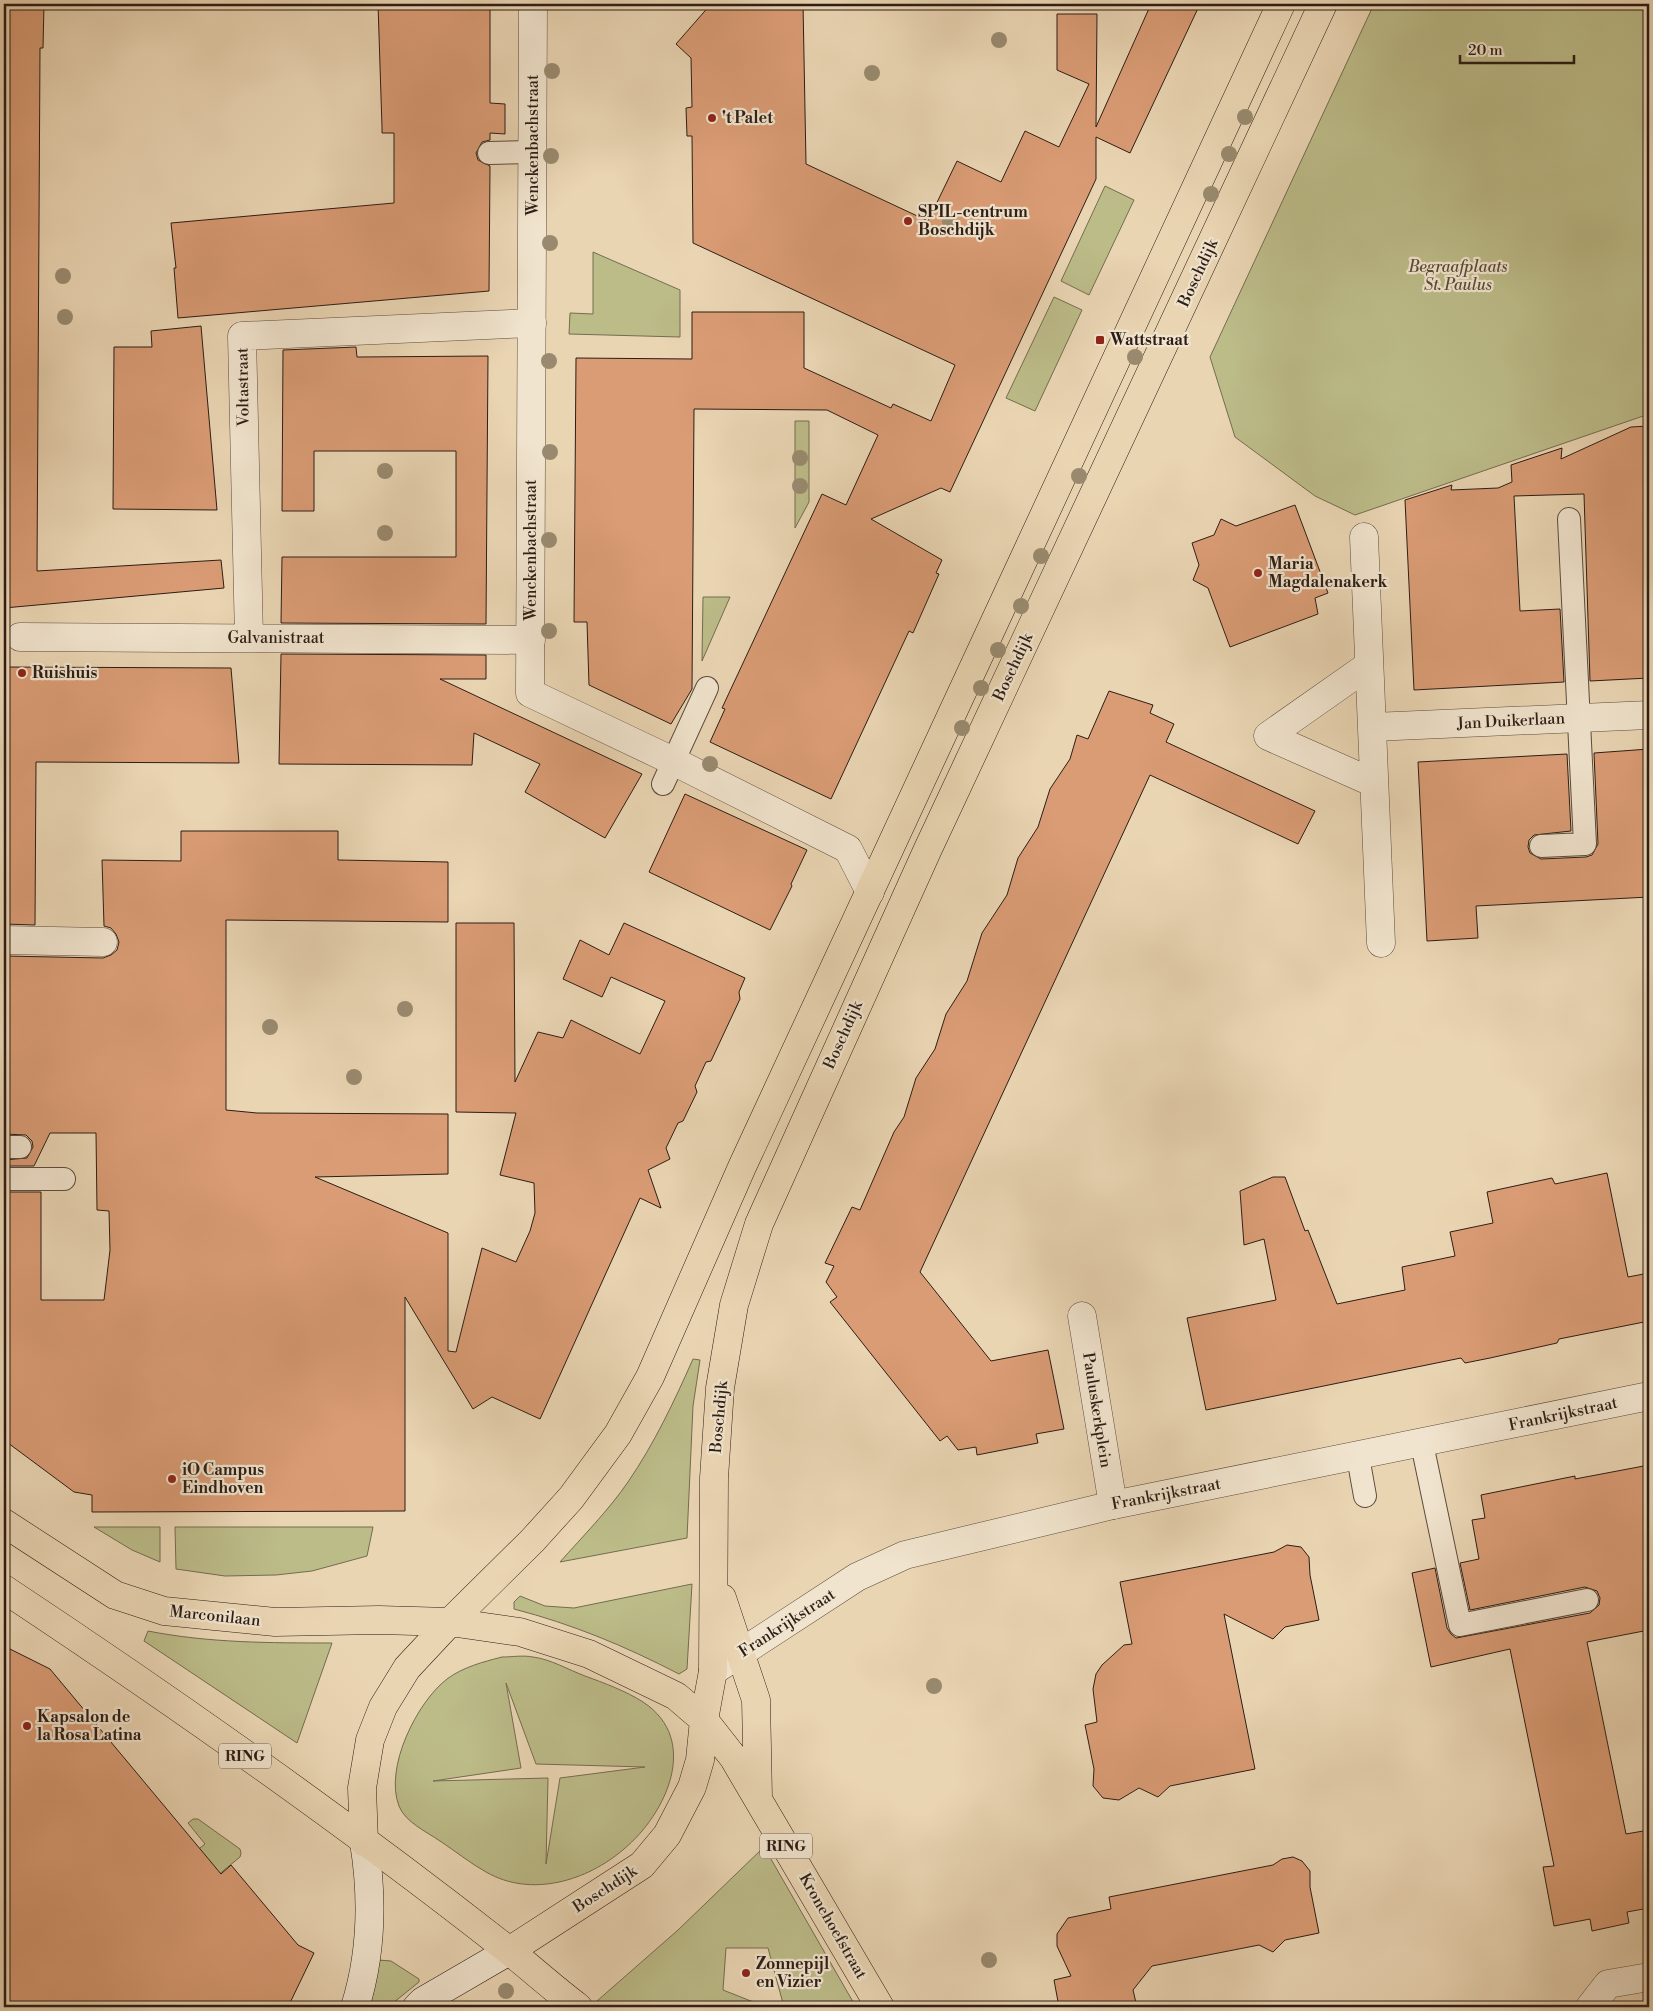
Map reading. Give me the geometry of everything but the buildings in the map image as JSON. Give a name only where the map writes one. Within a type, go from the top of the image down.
[{"type":"main road","points":[[364,1842],[362,1788],[370,1740],[383,1707],[407,1668],[565,1505],[618,1434],[650,1377],[703,1252],[1281,4]]},
{"type":"main road","name":"Boschdijk","points":[[509,1950],[642,1865],[667,1835],[692,1787],[700,1760],[704,1720],[713,1671],[715,1575],[714,1478],[720,1388],[734,1305],[759,1224],[930,844],[1323,4]]},
{"type":"main road","name":"Marconilaan","points":[[4,1523],[115,1595],[164,1611],[274,1622],[379,1620],[450,1622]]},
{"type":"main road","points":[[715,1575],[756,1700],[758,1798]]},
{"type":"main road","name":"RING","points":[[4,1589],[125,1669],[364,1842],[509,1950],[578,2007]]},
{"type":"main road","name":"RING","points":[[450,1622],[520,1632],[588,1654],[676,1696],[704,1720]]},
{"type":"main road","name":"Kronehoefstraat","points":[[704,1720],[733,1757],[880,2007]]},
{"type":"street","name":"Wenckenbachstraat","points":[[533,4],[530,694],[668,772],[848,849],[870,892]]},
{"type":"street","name":"Voltastraat","points":[[248,638],[242,336],[532,323]]},
{"type":"street","points":[[1364,537],[1373,727],[1380,943]]},
{"type":"street","name":"Galvanistraat","points":[[20,637],[531,640]]},
{"type":"street","points":[[1369,665],[1268,736],[1374,783]]},
{"type":"street","name":"Jan Duikerlaan","points":[[1373,727],[1649,715]]},
{"type":"street","points":[[4,940],[103,942]]},
{"type":"street","name":"Pauluskerkplein","points":[[1082,1316],[1113,1505]]},
{"type":"street","name":"Frankrijkstraat","points":[[713,1671],[857,1577],[905,1555],[1113,1505],[1422,1444],[1649,1396]]},
{"type":"street","points":[[356,2007],[364,1982],[371,1914],[370,1879],[364,1842]]},
{"type":"street","name":"Boschdijk","points":[[417,2007],[423,2001],[509,1950]]},
{"type":"street","points":[[1590,2007],[1608,1984],[1649,1977]]},
{"type":"lane","points":[[489,152],[533,152]]},
{"type":"lane","points":[[1541,846],[1585,844],[1569,519]]},
{"type":"lane","points":[[668,772],[707,688]]},
{"type":"lane","points":[[4,1179],[64,1179]]},
{"type":"lane","points":[[1422,1444],[1460,1625],[1587,1600]]},
{"type":"lane","points":[[1358,1457],[1364,1496]]},
{"type":"green space","name":"Begraafplaats St. Paulus","points":[[1374,4],[1649,4],[1649,414],[1355,515],[1315,496],[1235,437],[1210,357]]},
{"type":"green space","points":[[1105,186],[1134,200],[1089,295],[1061,281]]},
{"type":"green space","points":[[593,252],[680,290],[680,337],[569,334],[570,313],[593,314]]},
{"type":"green space","points":[[1054,297],[1082,310],[1035,411],[1006,398]]},
{"type":"green space","points":[[795,421],[809,421],[809,502],[795,528]]},
{"type":"green space","points":[[703,597],[730,597],[702,661]]},
{"type":"green space","points":[[693,1359],[700,1360],[693,1406],[687,1538],[560,1562],[628,1482],[663,1422]]},
{"type":"green space","points":[[94,1527],[160,1527],[160,1562],[132,1550]]},
{"type":"green space","points":[[175,1527],[373,1527],[367,1556],[312,1571],[276,1575],[225,1576],[176,1569]]},
{"type":"green space","points":[[692,1584],[687,1669],[679,1674],[639,1654],[598,1637],[514,1609],[514,1602],[520,1596],[545,1606],[574,1608]]},
{"type":"green space","points":[[148,1631],[217,1640],[332,1643],[297,1743],[144,1641]]},
{"type":"green space","points":[[529,1656],[553,1662],[629,1694],[643,1702],[661,1718],[670,1736],[674,1756],[671,1777],[664,1797],[653,1817],[624,1849],[593,1870],[576,1877],[540,1885],[521,1884],[503,1880],[486,1872],[417,1826],[406,1817],[399,1806],[396,1791],[396,1773],[400,1755],[406,1737],[425,1703],[453,1675],[473,1665],[502,1657]],"holes":[[[506,1683],[536,1764],[645,1767],[560,1778],[546,1864],[548,1778],[433,1781],[521,1768]]]},
{"type":"green space","points":[[193,1819],[198,1819],[240,1849],[240,1857],[212,1880],[191,1855],[205,1844],[188,1823]]},
{"type":"green space","points":[[764,1847],[856,2007],[784,2007],[768,1948],[726,1948],[723,1990],[766,2007],[606,2007],[597,2001],[678,1930]]},
{"type":"green space","points":[[378,1960],[391,1961],[419,1979],[419,1982],[388,2007],[366,2007],[376,1979]]},
{"type":"place","name":"'t Palet","points":[[712,118]]},
{"type":"place","name":"SPIL-centrum Boschdijk","points":[[908,221]]},
{"type":"place","name":"Wattstraat","points":[[1100,340]]},
{"type":"place","name":"Maria Magdalenakerk","points":[[1258,573]]},
{"type":"place","name":"Ruishuis","points":[[22,673]]},
{"type":"place","name":"iO Campus Eindhoven","points":[[172,1479]]},
{"type":"place","name":"Kapsalon de la Rosa Latina","points":[[27,1726]]},
{"type":"place","name":"Zonnepijl en Vizier","points":[[746,1973]]}]
